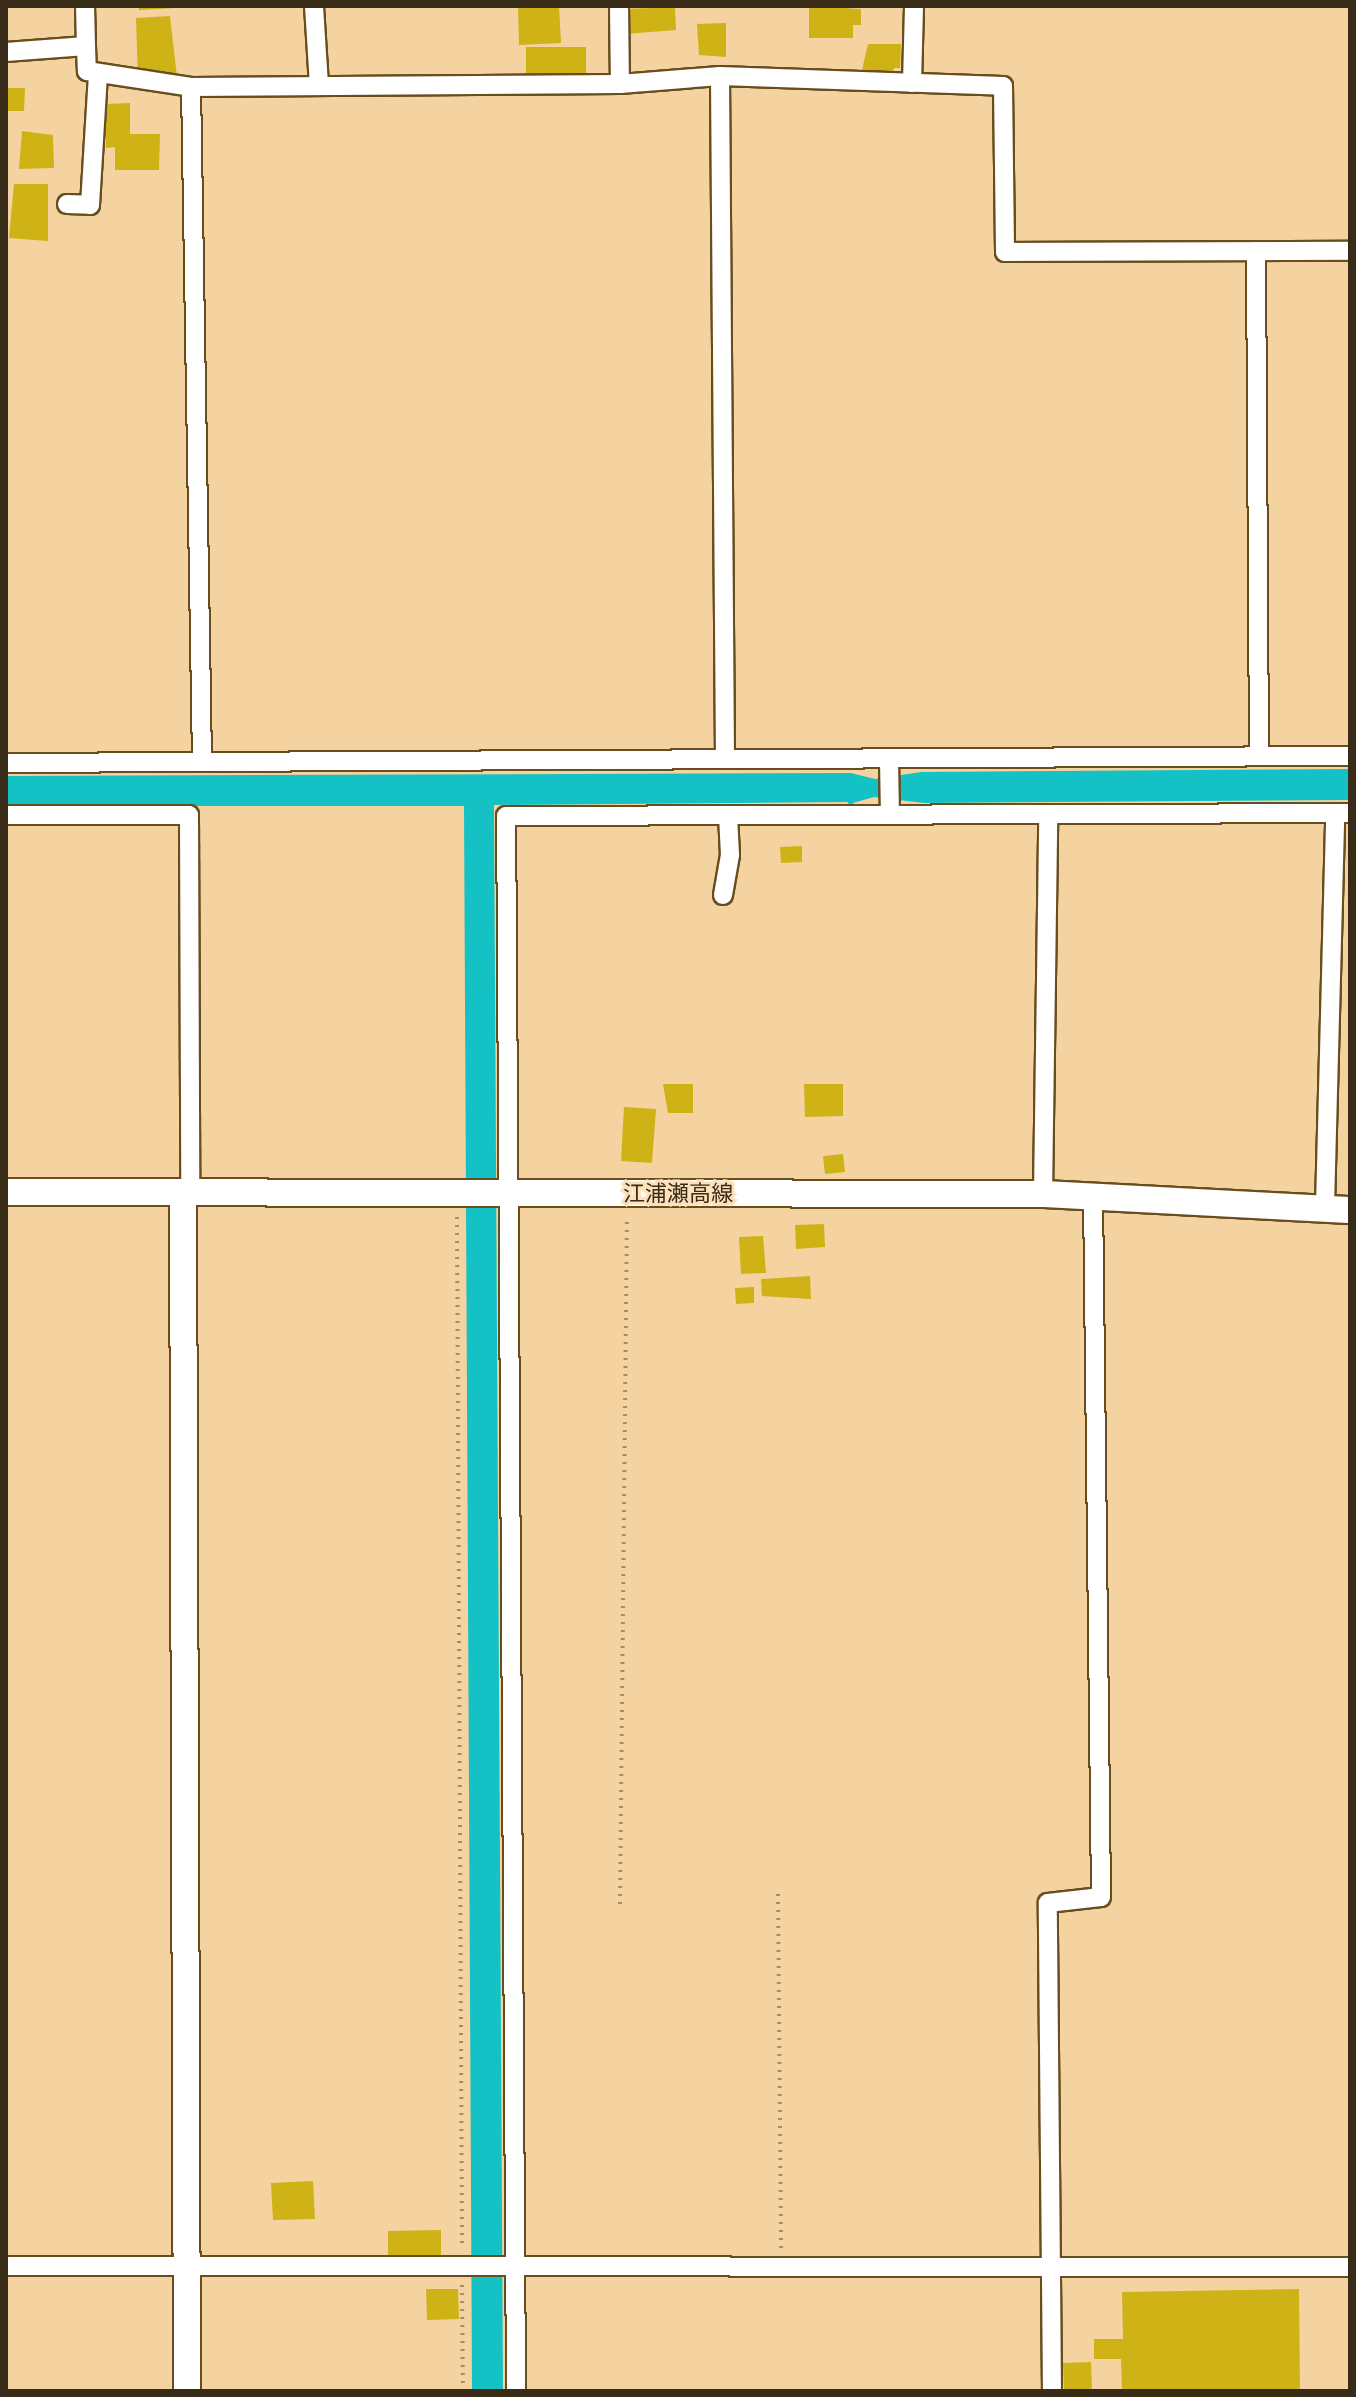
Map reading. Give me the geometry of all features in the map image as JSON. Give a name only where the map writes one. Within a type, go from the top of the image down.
[{"type":"main road","name":"江浦瀬高線","points":[[6,1192],[186,1193],[459,1202],[504,1193],[1043,1194],[1338,1208]]},
{"type":"main road","points":[[186,1193],[187,2391]]},
{"type":"street","points":[[85,6],[87,71],[191,87],[620,84],[720,76],[1003,86],[1005,252],[1350,251]]},
{"type":"street","points":[[314,6],[319,86]]},
{"type":"street","points":[[619,6],[620,84]]},
{"type":"street","points":[[912,83],[914,6]]},
{"type":"street","points":[[6,52],[86,46]]},
{"type":"street","points":[[67,204],[90,205],[98,73]]},
{"type":"street","points":[[720,76],[725,759]]},
{"type":"street","points":[[191,87],[202,762]]},
{"type":"street","points":[[1256,251],[1259,756]]},
{"type":"street","points":[[6,763],[725,759],[890,768],[1350,756]]},
{"type":"street","points":[[890,768],[890,807]]},
{"type":"street","points":[[516,2391],[510,2267],[504,1193],[506,816],[728,815],[890,807],[1048,814],[1342,813],[1338,1208]]},
{"type":"street","points":[[1043,1194],[1048,814]]},
{"type":"street","points":[[6,815],[189,815],[186,1193]]},
{"type":"street","points":[[723,895],[730,855],[728,815]]},
{"type":"street","points":[[1052,2391],[1048,1903],[1101,1897],[1093,1195]]},
{"type":"street","points":[[6,2266],[186,2269],[1350,2267]]},
{"type":"path","points":[[459,1202],[465,2267],[463,2391]]},
{"type":"path","points":[[620,1904],[627,1210]]},
{"type":"path","points":[[778,1894],[781,2267]]},
{"type":"water","points":[[1350,769],[1350,800],[924,803],[874,797],[853,803],[853,808],[847,802],[494,805],[503,2391],[472,2391],[464,806],[6,806],[6,776],[851,773],[875,779],[921,772]]},
{"type":"building","points":[[139,6],[176,6],[176,8],[139,10]]},
{"type":"building","points":[[518,6],[559,6],[561,43],[519,45]]},
{"type":"building","points":[[809,6],[861,9],[861,25],[853,25],[853,38],[809,38]]},
{"type":"building","points":[[675,7],[676,30],[625,34],[624,9]]},
{"type":"building","points":[[170,16],[177,77],[138,81],[136,18]]},
{"type":"building","points":[[726,23],[726,57],[699,55],[697,24]]},
{"type":"building","points":[[868,44],[901,44],[900,68],[894,68],[893,73],[862,70]]},
{"type":"building","points":[[526,47],[586,47],[586,76],[526,77]]},
{"type":"building","points":[[6,88],[25,88],[24,111],[6,111]]},
{"type":"building","points":[[130,103],[130,134],[160,134],[159,170],[115,170],[115,147],[106,148],[105,104]]},
{"type":"building","points":[[22,131],[53,135],[54,168],[19,169]]},
{"type":"building","points":[[14,184],[48,184],[48,241],[9,238]]},
{"type":"building","points":[[802,846],[802,862],[781,863],[780,847]]},
{"type":"building","points":[[663,1084],[693,1084],[693,1113],[668,1113]]},
{"type":"building","points":[[804,1084],[843,1084],[843,1116],[805,1117]]},
{"type":"building","points":[[624,1107],[656,1109],[652,1163],[621,1161]]},
{"type":"building","points":[[843,1154],[845,1172],[825,1174],[823,1156]]},
{"type":"building","points":[[824,1224],[825,1247],[796,1249],[795,1225]]},
{"type":"building","points":[[763,1236],[766,1273],[741,1274],[739,1237]]},
{"type":"building","points":[[810,1276],[811,1299],[762,1296],[761,1279]]},
{"type":"building","points":[[754,1287],[754,1303],[736,1304],[735,1288]]},
{"type":"building","points":[[313,2181],[315,2219],[273,2220],[271,2183]]},
{"type":"building","points":[[441,2230],[441,2262],[388,2262],[388,2231]]},
{"type":"building","points":[[426,2289],[458,2289],[459,2319],[427,2320]]},
{"type":"building","points":[[1299,2289],[1300,2391],[1122,2391],[1121,2359],[1094,2359],[1094,2339],[1123,2339],[1122,2292]]},
{"type":"building","points":[[1091,2362],[1092,2391],[1064,2391],[1063,2363]]}]
